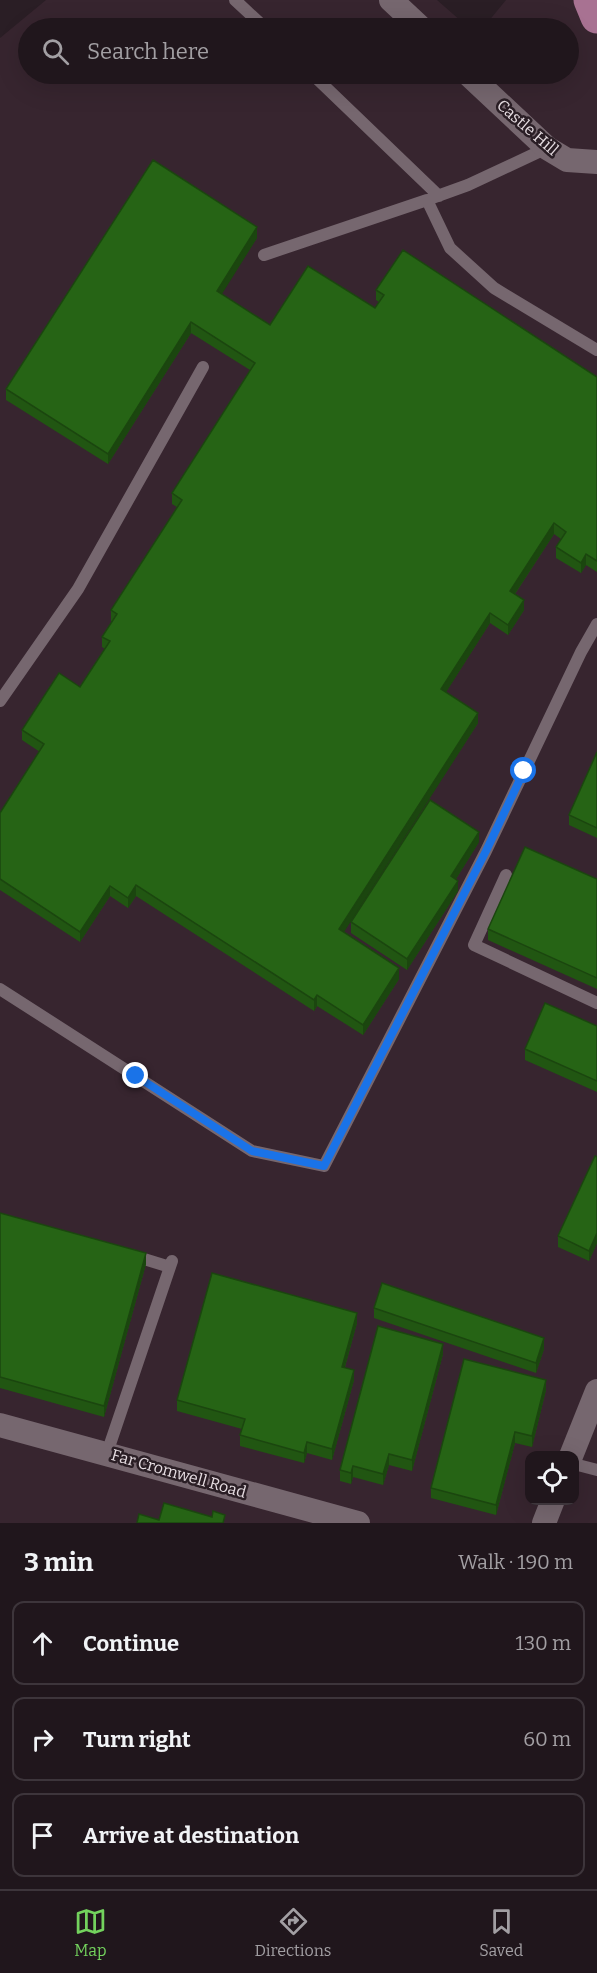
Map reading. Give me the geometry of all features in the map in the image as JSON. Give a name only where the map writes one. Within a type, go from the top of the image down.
[{"type":"highway","points":[[590,0],[597,17]]},
{"type":"street","points":[[391,0],[410,18]]},
{"type":"street","name":"Castle Hill","points":[[479,84],[547,148],[567,160],[597,162]]},
{"type":"street","points":[[573,1451],[597,1391]]},
{"type":"street","name":"Far Cromwell Road","points":[[0,1425],[358,1523]]},
{"type":"street","points":[[544,1523],[551,1505]]},
{"type":"lane","points":[[235,0],[254,18]]},
{"type":"lane","points":[[322,84],[433,198],[450,248],[494,288],[597,350]]},
{"type":"lane","points":[[264,255],[468,185],[547,148]]},
{"type":"lane","points":[[0,700],[78,590],[203,367]]},
{"type":"lane","points":[[0,989],[252,1151],[324,1166],[486,851],[581,652],[597,624]]},
{"type":"lane","points":[[506,875],[474,945],[597,1003]]},
{"type":"lane","points":[[107,1453],[171,1264],[124,1253]]},
{"type":"lane","points":[[579,1465],[597,1470]]},
{"type":"shaded area","points":[[46,0],[437,0],[458,18],[24,18]]},
{"type":"shaded area","points":[[506,0],[597,0],[597,1523],[0,1523],[0,38],[18,23],[18,84],[579,84],[579,18],[491,18]]},
{"type":"building","points":[[153,160],[257,227],[217,291],[270,325],[308,266],[375,308],[384,295],[376,290],[403,250],[597,377],[597,561],[586,554],[581,563],[556,547],[566,532],[554,523],[510,591],[524,600],[508,625],[490,613],[441,689],[478,713],[339,929],[399,968],[363,1025],[317,995],[314,1000],[136,885],[128,898],[110,886],[80,932],[0,879],[0,813],[44,744],[22,730],[59,673],[80,687],[110,641],[102,637],[117,614],[111,610],[182,500],[172,493],[255,363],[191,322],[108,454],[6,389]]},
{"type":"building","points":[[597,752],[597,828],[569,815]]},
{"type":"building","points":[[430,800],[479,832],[451,876],[458,881],[407,959],[351,922]]},
{"type":"building","points":[[525,847],[597,879],[597,978],[488,929]]},
{"type":"building","points":[[545,1003],[597,1026],[597,1081],[525,1049]]},
{"type":"building","points":[[595,1156],[597,1157],[597,1233],[589,1251],[558,1236]]},
{"type":"building","points":[[0,1213],[146,1253],[104,1406],[0,1377]]},
{"type":"building","points":[[212,1273],[357,1313],[342,1367],[354,1370],[332,1449],[307,1442],[304,1453],[240,1435],[245,1419],[177,1400]]},
{"type":"building","points":[[382,1283],[544,1338],[536,1363],[374,1308]]},
{"type":"building","points":[[378,1326],[443,1344],[412,1460],[389,1454],[383,1474],[353,1466],[351,1473],[340,1470]]},
{"type":"building","points":[[464,1359],[546,1380],[532,1436],[515,1432],[496,1505],[431,1488]]},
{"type":"building","points":[[164,1503],[212,1517],[213,1511],[225,1515],[223,1523],[137,1523],[139,1514],[159,1520]]},
{"type":"route","points":[[136,1076],[252,1151],[324,1166],[486,851],[524,771]]}]
